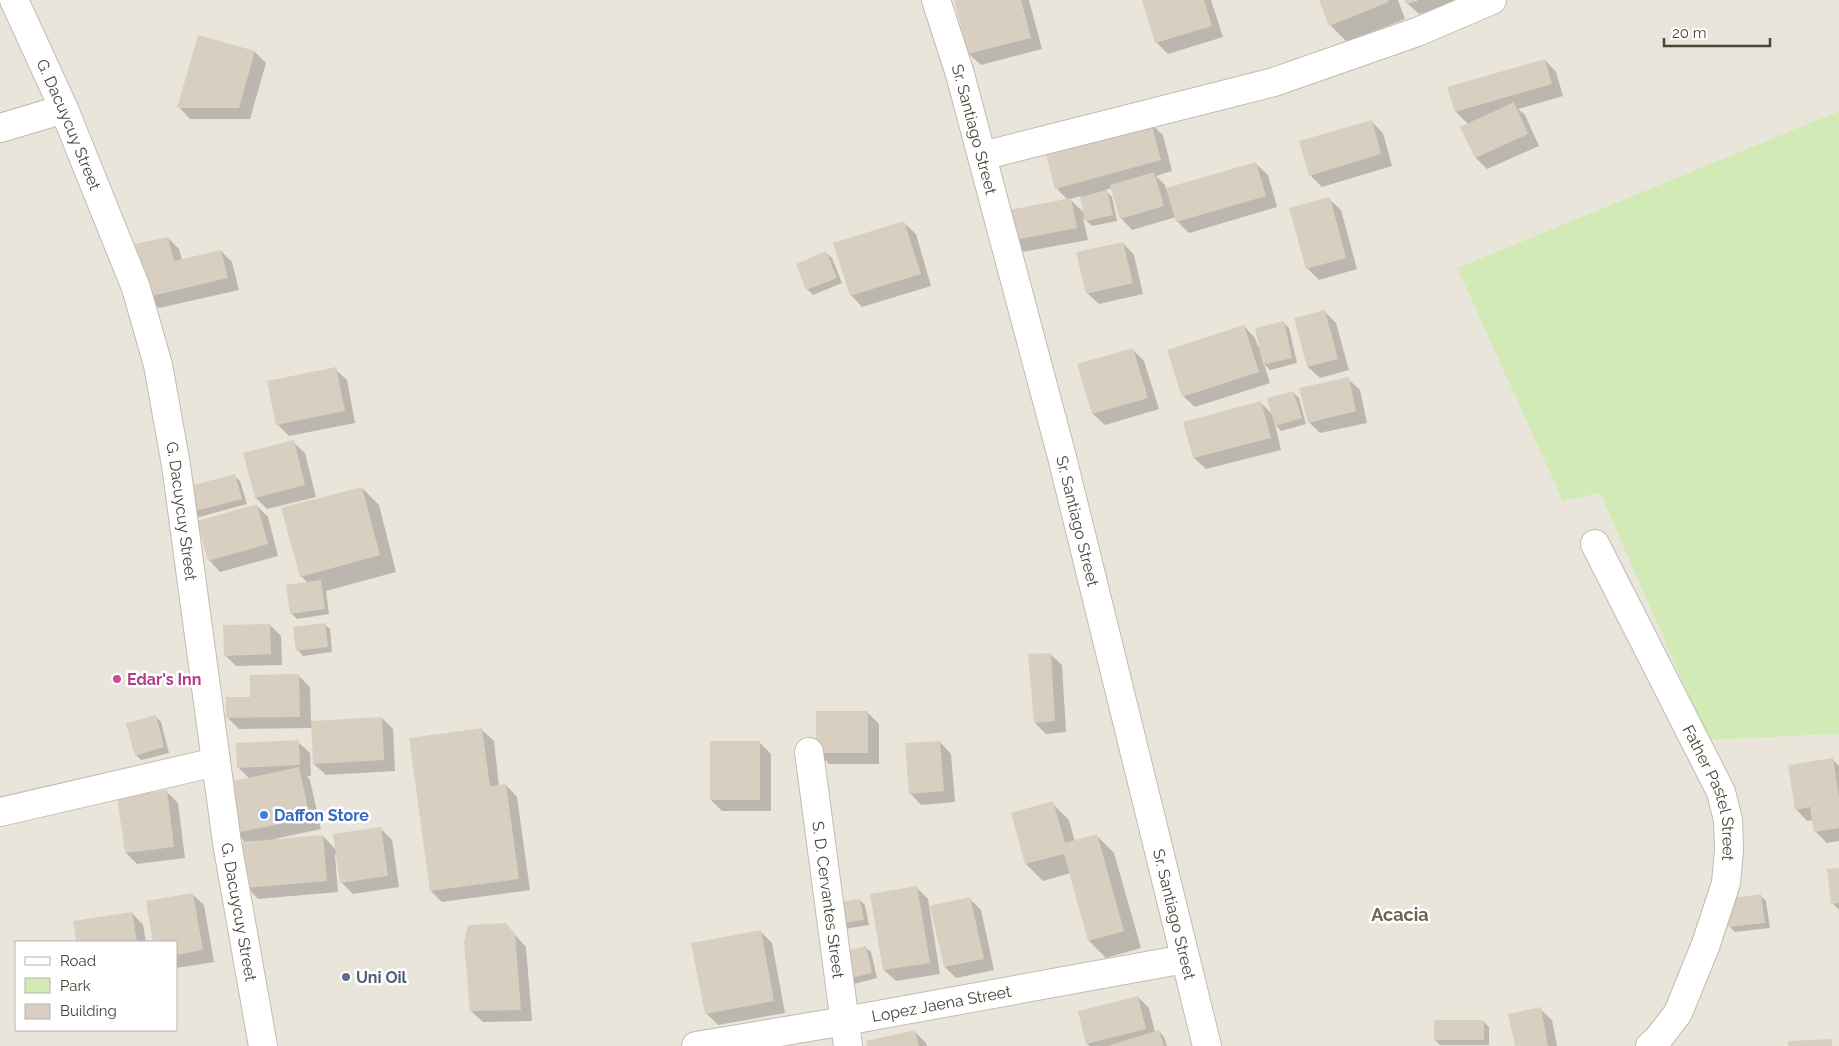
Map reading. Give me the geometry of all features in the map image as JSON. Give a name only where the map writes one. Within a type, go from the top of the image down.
[{"type":"street","name":"G. Dacuycuy Street","points":[[14,0],[64,110],[136,288],[158,365],[176,465],[227,843],[263,1046]]},
{"type":"street","name":"Sr. Santiago Street","points":[[936,0],[960,74],[1062,457],[1207,1046]]},
{"type":"street","points":[[982,156],[1274,82],[1417,32],[1492,0]]},
{"type":"street","points":[[0,128],[64,110]]},
{"type":"street","name":"Father Pastel Street","points":[[1595,544],[1721,792],[1728,820],[1730,850],[1726,883],[1706,944],[1678,1013],[1658,1039],[1650,1046]]},
{"type":"street","name":"S. D. Cervantes Street","points":[[809,752],[846,1033]]},
{"type":"street","points":[[0,812],[216,762]]},
{"type":"street","name":"Lopez Jaena Street","points":[[696,1046],[846,1033],[1185,958]]},
{"type":"shaded area","points":[[0,0],[1839,0],[1839,111],[1457,268],[1564,501],[1600,493],[1708,740],[1839,734],[1839,1046],[0,1046]]},
{"type":"green space","points":[[1839,111],[1839,734],[1708,740],[1600,493],[1563,501],[1457,268]]},
{"type":"building","points":[[954,0],[1021,0],[1031,38],[968,54]]},
{"type":"building","points":[[1142,0],[1204,0],[1212,26],[1155,43]]},
{"type":"building","points":[[1319,0],[1388,0],[1389,2],[1329,26]]},
{"type":"building","points":[[1405,0],[1418,0],[1418,1],[1406,4]]},
{"type":"building","points":[[198,35],[255,51],[239,108],[177,108]]},
{"type":"building","points":[[1545,59],[1552,84],[1455,112],[1447,87]]},
{"type":"building","points":[[1514,102],[1528,134],[1475,158],[1460,127]]},
{"type":"building","points":[[1372,120],[1381,154],[1309,176],[1299,141]]},
{"type":"building","points":[[1151,122],[1161,160],[1055,189],[1045,151]]},
{"type":"building","points":[[1256,162],[1266,196],[1176,222],[1166,188]]},
{"type":"building","points":[[1154,172],[1164,206],[1120,219],[1110,185]]},
{"type":"building","points":[[1107,190],[1113,215],[1085,221],[1080,197]]},
{"type":"building","points":[[1330,197],[1346,258],[1306,269],[1289,208]]},
{"type":"building","points":[[1071,198],[1077,228],[1009,241],[1004,211]]},
{"type":"building","points":[[904,221],[921,274],[850,296],[833,243]]},
{"type":"building","points":[[168,237],[174,261],[221,250],[228,278],[147,297],[135,244]]},
{"type":"building","points":[[1123,242],[1133,283],[1086,294],[1076,252]]},
{"type":"building","points":[[826,251],[837,278],[806,290],[796,264]]},
{"type":"building","points":[[1325,310],[1338,359],[1307,367],[1294,318]]},
{"type":"building","points":[[1284,321],[1292,358],[1263,365],[1255,328]]},
{"type":"building","points":[[1244,325],[1259,372],[1182,397],[1167,350]]},
{"type":"building","points":[[1133,348],[1148,398],[1092,414],[1077,364]]},
{"type":"building","points":[[336,367],[345,411],[276,425],[267,381]]},
{"type":"building","points":[[1349,377],[1356,411],[1308,423],[1299,388]]},
{"type":"building","points":[[1293,391],[1302,418],[1275,426],[1267,398]]},
{"type":"building","points":[[1261,401],[1271,438],[1193,458],[1183,422]]},
{"type":"building","points":[[294,440],[305,485],[255,498],[243,453]]},
{"type":"building","points":[[235,474],[242,499],[192,512],[186,487]]},
{"type":"building","points":[[362,487],[380,555],[300,577],[281,508]]},
{"type":"building","points":[[257,504],[268,544],[208,561],[197,521]]},
{"type":"building","points":[[321,580],[325,609],[290,614],[286,585]]},
{"type":"building","points":[[325,623],[328,647],[296,651],[293,627]]},
{"type":"building","points":[[270,624],[271,654],[224,656],[223,625]]},
{"type":"building","points":[[1051,653],[1055,721],[1034,723],[1028,654]]},
{"type":"building","points":[[299,674],[300,717],[226,718],[226,697],[250,697],[250,675]]},
{"type":"building","points":[[816,711],[868,711],[868,753],[816,753]]},
{"type":"building","points":[[156,715],[164,747],[135,756],[126,723]]},
{"type":"building","points":[[382,717],[384,760],[313,764],[311,721]]},
{"type":"building","points":[[482,728],[490,786],[506,784],[519,879],[430,891],[409,738]]},
{"type":"building","points":[[299,740],[300,765],[237,768],[236,743]]},
{"type":"building","points":[[710,741],[760,741],[760,800],[710,800]]},
{"type":"building","points":[[940,741],[944,791],[909,794],[905,743]]},
{"type":"building","points":[[1833,758],[1839,797],[1839,828],[1814,832],[1810,807],[1795,810],[1788,765]]},
{"type":"building","points":[[299,767],[310,818],[235,833],[225,783]]},
{"type":"building","points":[[167,790],[174,847],[125,853],[117,797]]},
{"type":"building","points":[[1053,801],[1065,843],[1097,834],[1124,931],[1088,941],[1064,854],[1025,864],[1011,813]]},
{"type":"building","points":[[381,827],[388,876],[340,883],[333,834]]},
{"type":"building","points":[[323,835],[327,881],[245,888],[241,842]]},
{"type":"building","points":[[1839,868],[1839,903],[1831,904],[1827,869]]},
{"type":"building","points":[[917,886],[930,963],[883,970],[870,894]]},
{"type":"building","points":[[193,893],[203,950],[178,955],[178,941],[153,941],[146,901]]},
{"type":"building","points":[[1761,894],[1765,923],[1728,927],[1725,899]]},
{"type":"building","points":[[970,897],[984,959],[944,967],[930,906]]},
{"type":"building","points":[[860,899],[864,920],[837,924],[833,903]]},
{"type":"building","points":[[132,912],[137,941],[76,941],[73,921]]},
{"type":"building","points":[[506,923],[515,934],[521,1010],[470,1011],[464,942],[468,925]]},
{"type":"building","points":[[761,930],[774,1001],[705,1014],[691,943]]},
{"type":"building","points":[[866,946],[872,973],[847,979],[840,952]]},
{"type":"building","points":[[1138,996],[1146,1029],[1086,1044],[1078,1011]]},
{"type":"building","points":[[1541,1007],[1548,1046],[1515,1046],[1508,1014]]},
{"type":"building","points":[[1434,1020],[1484,1020],[1484,1040],[1434,1040]]},
{"type":"building","points":[[915,1030],[919,1046],[867,1046],[866,1041]]},
{"type":"building","points":[[1159,1030],[1164,1046],[1107,1046]]},
{"type":"building","points":[[1832,1039],[1832,1046],[1788,1046],[1788,1041]]},
{"type":"place","name":"Edar's Inn","points":[[117,679]]},
{"type":"place","name":"Daffon Store","points":[[264,815]]},
{"type":"place","name":"Uni Oil","points":[[346,977]]},
{"type":"district","name":"Acacia","points":[[1400,914]]}]
